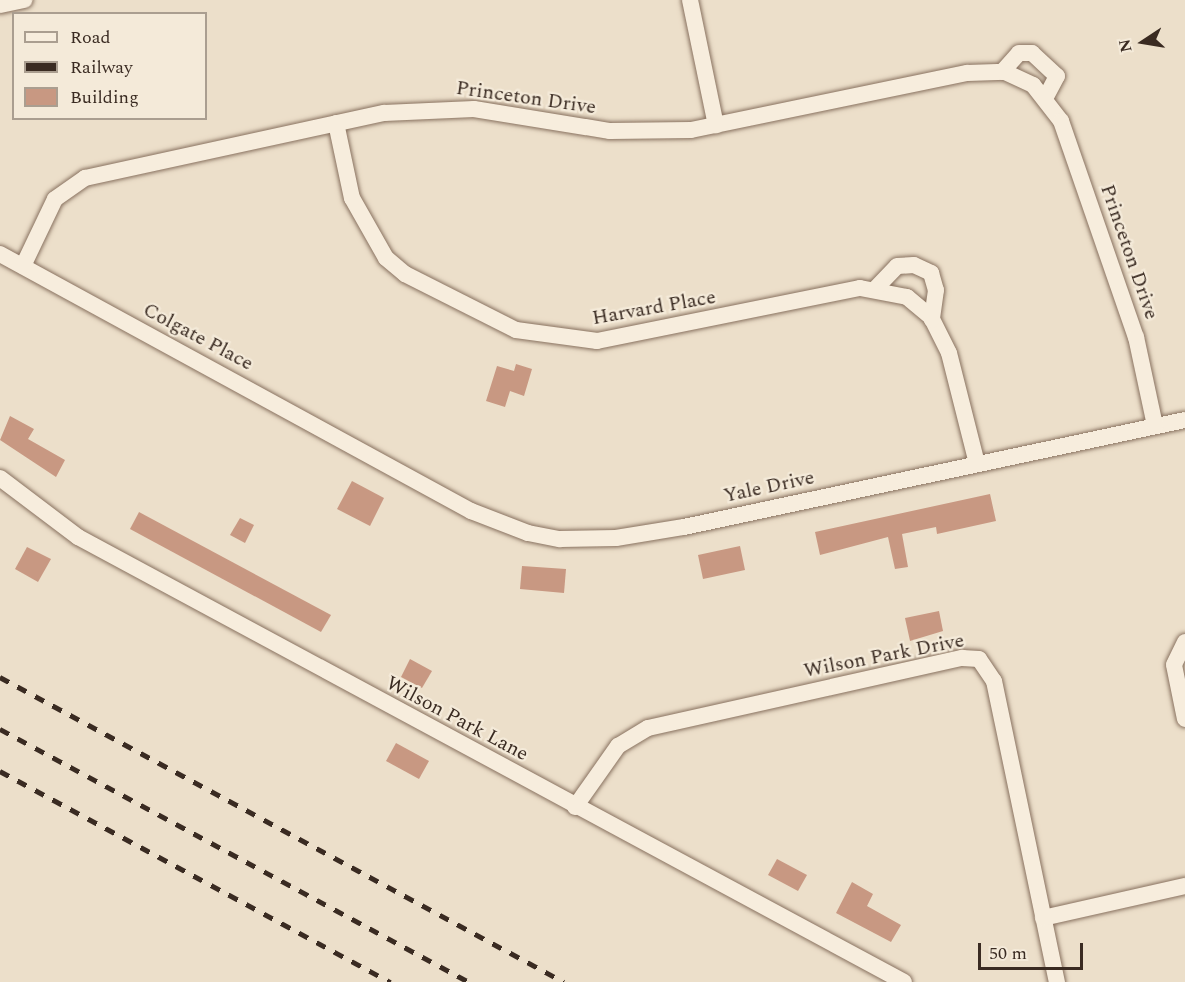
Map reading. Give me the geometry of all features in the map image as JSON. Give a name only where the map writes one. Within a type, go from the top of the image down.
[{"type":"street","points":[[0,5],[24,0]]},
{"type":"street","points":[[690,0],[716,124]]},
{"type":"street","points":[[1002,72],[1019,53],[1032,53],[1057,76],[1046,97]]},
{"type":"street","name":"Princeton Drive","points":[[22,266],[56,199],[85,178],[336,123],[442,107],[610,131],[716,124],[967,73],[1002,72],[1020,77],[1046,97],[1060,121],[1136,337],[1155,426]]},
{"type":"street","name":"Harvard Place","points":[[336,123],[352,198],[386,258],[405,274],[516,330],[572,340],[628,338],[876,288],[907,297],[932,320],[949,353],[977,464]]},
{"type":"street","name":"Colgate Place","points":[[0,254],[375,458]]},
{"type":"street","points":[[876,288],[897,266],[914,265],[931,273],[936,290],[932,320]]},
{"type":"street","name":"Yale Drive","points":[[375,458],[496,523],[528,533],[588,540],[684,527],[1185,420]]},
{"type":"street","name":"Wilson Park Lane","points":[[0,478],[78,537],[575,807],[904,982]]},
{"type":"street","points":[[1181,646],[1174,665],[1185,719]]},
{"type":"street","name":"Wilson Park Drive","points":[[575,807],[618,746],[648,728],[971,657],[991,672],[1057,982]]},
{"type":"street","points":[[1043,918],[1185,886]]},
{"type":"building","points":[[516,364],[532,369],[524,396],[510,391],[505,407],[486,401],[497,366],[514,371]]},
{"type":"building","points":[[10,416],[34,429],[28,439],[65,460],[56,477],[0,440]]},
{"type":"building","points":[[352,481],[384,498],[370,526],[337,509]]},
{"type":"building","points":[[990,494],[996,521],[937,534],[936,527],[902,534],[908,567],[895,569],[888,537],[820,555],[815,532]]},
{"type":"building","points":[[139,512],[331,615],[321,632],[130,529]]},
{"type":"building","points":[[240,518],[254,525],[245,543],[230,535]]},
{"type":"building","points":[[740,546],[745,570],[703,579],[698,555]]},
{"type":"building","points":[[27,547],[51,559],[38,582],[15,569]]},
{"type":"building","points":[[522,566],[566,569],[564,593],[520,589]]},
{"type":"building","points":[[939,611],[943,631],[910,641],[905,618]]},
{"type":"building","points":[[410,659],[432,671],[422,688],[401,677]]},
{"type":"building","points":[[396,743],[429,761],[419,779],[386,761]]},
{"type":"building","points":[[777,859],[807,875],[798,891],[768,875]]},
{"type":"building","points":[[852,882],[873,894],[867,906],[901,925],[891,942],[836,913]]},
{"type":"railway","points":[[0,677],[564,982]]},
{"type":"railway","points":[[0,729],[469,982]]},
{"type":"railway","points":[[0,771],[391,982]]}]
